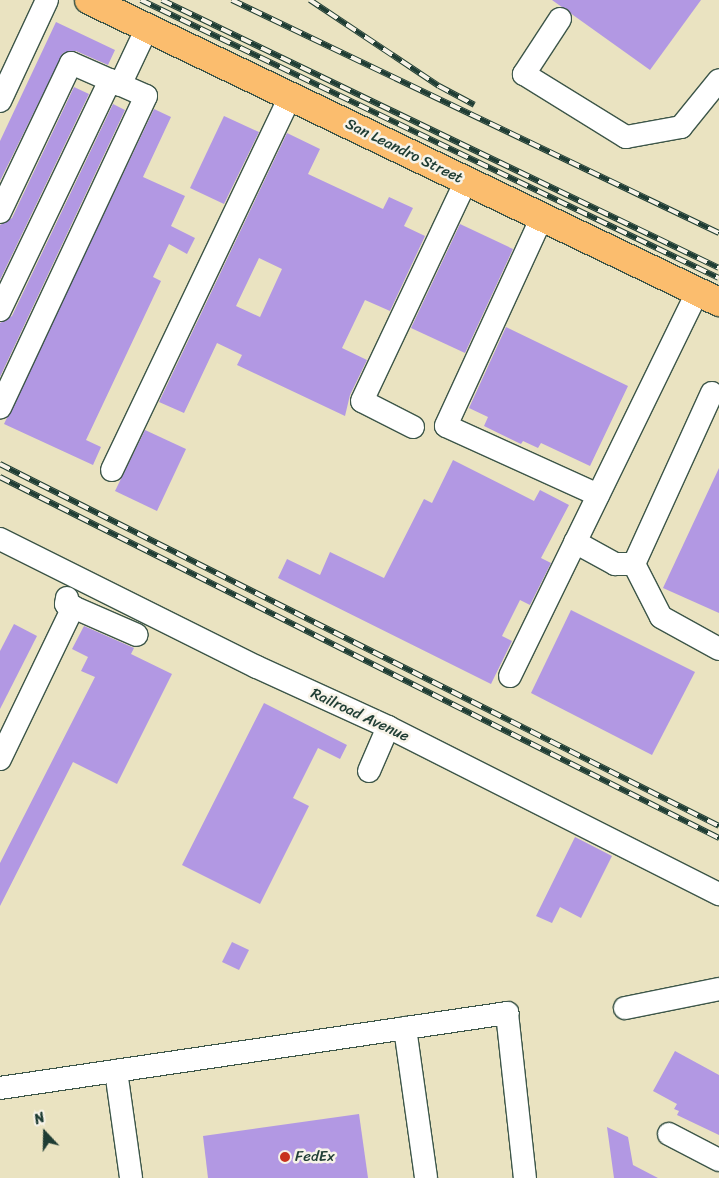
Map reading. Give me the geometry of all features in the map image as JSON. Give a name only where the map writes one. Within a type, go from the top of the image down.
[{"type":"main road","name":"San Leandro Street","points":[[89,0],[708,297]]},
{"type":"street","points":[[0,100],[47,0]]},
{"type":"street","points":[[560,19],[524,74],[626,137],[681,127],[719,80]]},
{"type":"street","points":[[0,310],[115,83],[147,28]]},
{"type":"street","points":[[0,212],[71,63],[146,96],[0,408]]},
{"type":"street","points":[[112,470],[290,97]]},
{"type":"street","points":[[413,427],[362,401],[466,181]]},
{"type":"street","points":[[542,217],[446,426],[598,495]]},
{"type":"street","points":[[510,676],[598,495],[708,297]]},
{"type":"street","points":[[634,564],[712,393]]},
{"type":"street","name":"Railroad Avenue","points":[[0,539],[73,575],[257,675],[388,727],[719,894]]},
{"type":"street","points":[[575,542],[615,564],[634,564]]},
{"type":"street","points":[[634,564],[661,617],[719,649]]},
{"type":"street","points":[[73,575],[66,604],[137,635]]},
{"type":"street","points":[[0,759],[73,607]]},
{"type":"street","points":[[369,771],[388,727]]},
{"type":"street","points":[[625,1008],[719,989]]},
{"type":"street","points":[[0,1088],[507,1013],[525,1178]]},
{"type":"street","points":[[405,1028],[426,1178]]},
{"type":"street","points":[[116,1071],[131,1178]]},
{"type":"street","points":[[669,1134],[719,1160]]},
{"type":"building","points":[[552,0],[701,0],[650,70]]},
{"type":"building","points":[[56,22],[115,50],[108,65],[76,51],[63,53],[0,181],[0,141]]},
{"type":"building","points":[[74,87],[89,94],[0,280],[0,225],[12,218]]},
{"type":"building","points":[[113,104],[125,110],[0,377],[0,323],[12,316]]},
{"type":"building","points":[[154,109],[171,117],[143,177],[185,196],[171,226],[195,238],[187,254],[169,244],[153,277],[161,281],[86,440],[101,447],[93,465],[4,424]]},
{"type":"building","points":[[224,116],[259,132],[224,204],[190,188]]},
{"type":"building","points":[[287,133],[320,149],[308,174],[383,209],[389,197],[413,208],[404,226],[425,236],[390,311],[365,300],[342,348],[367,360],[350,395],[345,416],[237,365],[242,355],[217,343],[184,413],[159,402]],"holes":[[[259,258],[282,269],[260,317],[236,306]]]},
{"type":"building","points":[[460,224],[513,249],[465,353],[411,328]]},
{"type":"building","points":[[506,327],[628,386],[590,466],[541,443],[538,448],[523,441],[521,444],[484,426],[488,417],[469,408]]},
{"type":"building","points":[[145,430],[186,449],[157,511],[115,491]]},
{"type":"building","points":[[453,460],[534,501],[540,490],[569,505],[541,558],[551,563],[530,605],[520,600],[502,636],[512,641],[491,684],[278,578],[287,559],[320,575],[330,552],[384,578],[424,499],[432,503]]},
{"type":"building","points":[[719,468],[719,613],[663,588]]},
{"type":"building","points":[[571,610],[695,672],[652,755],[531,693]]},
{"type":"building","points":[[14,624],[37,636],[0,709],[0,651]]},
{"type":"building","points":[[84,626],[134,648],[131,654],[172,674],[117,784],[73,762],[0,906],[0,863],[95,677],[81,671],[88,657],[72,649]]},
{"type":"building","points":[[264,703],[347,745],[340,759],[318,748],[293,798],[309,806],[260,904],[182,865]]},
{"type":"building","points":[[575,837],[612,856],[581,918],[560,907],[552,923],[536,916]]},
{"type":"building","points":[[232,942],[249,950],[239,970],[222,962]]},
{"type":"building","points":[[675,1051],[719,1075],[719,1135],[677,1115],[679,1111],[674,1109],[677,1104],[653,1091]]},
{"type":"building","name":"FedEx","points":[[359,1114],[368,1178],[208,1178],[203,1136]]},
{"type":"building","points":[[607,1127],[628,1137],[633,1165],[658,1178],[614,1178]]},
{"type":"railway","points":[[141,0],[719,278]]},
{"type":"railway","points":[[162,0],[719,268]]},
{"type":"railway","points":[[232,0],[719,233]]},
{"type":"railway","points":[[310,0],[439,86],[474,105]]},
{"type":"railway","points":[[0,464],[719,826]]},
{"type":"railway","points":[[0,477],[719,838]]},
{"type":"place","name":"FedEx","points":[[285,1157]]}]
